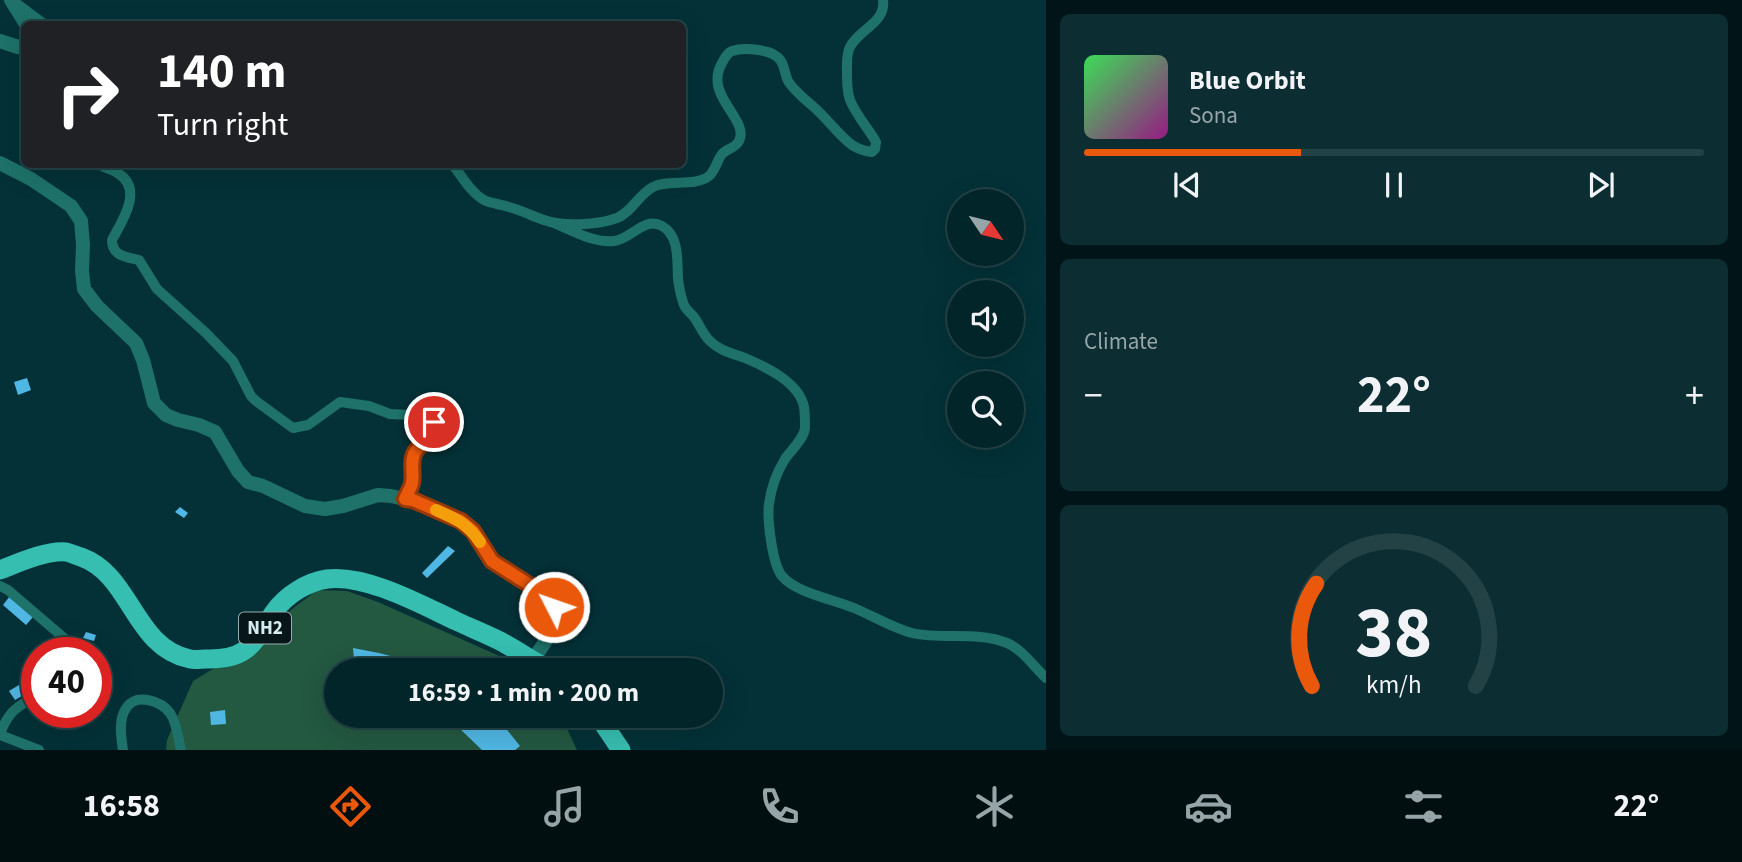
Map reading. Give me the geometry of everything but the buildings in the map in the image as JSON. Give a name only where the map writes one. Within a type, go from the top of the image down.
[{"type":"highway","name":"NH2","points":[[0,570],[39,555],[66,552],[89,560],[117,583],[142,625],[158,642],[180,656],[192,659],[224,660],[240,654],[266,627],[275,610],[299,589],[325,580],[346,578],[424,605],[530,658]]},
{"type":"highway","points":[[606,728],[621,750]]},
{"type":"street","points":[[554,223],[582,224],[617,218],[651,187],[688,182],[711,175],[721,155],[734,148],[740,140],[739,125],[720,93],[717,79],[723,62],[733,51],[758,50],[777,56],[794,89],[845,139],[859,149],[872,152],[876,149],[876,142],[850,100],[847,61],[849,48],[858,36],[877,20],[884,5],[883,0]]},
{"type":"street","points":[[0,6],[14,4],[40,21]]},
{"type":"street","points":[[14,4],[24,21]]},
{"type":"street","points":[[0,41],[21,46]]},
{"type":"street","points":[[0,163],[51,191],[76,213],[81,221],[84,289],[97,306],[136,343],[154,403],[166,415],[215,432],[238,471],[248,482],[306,506],[325,509],[378,495],[413,500],[461,521],[473,531],[492,561],[542,593],[554,607],[557,614],[544,658]]},
{"type":"street","points":[[107,168],[125,179],[131,202],[111,240],[113,249],[124,258],[139,260],[146,275],[158,289],[233,361],[251,396],[260,405],[271,410],[293,428],[309,425],[340,402],[369,406],[390,414],[429,416],[435,426],[433,433],[420,445],[412,459],[412,484],[405,499]]},
{"type":"street","points":[[455,168],[472,190],[484,200],[554,223],[587,238],[616,241],[644,225],[655,223],[670,232],[685,308],[705,336],[715,347],[762,367],[789,384],[799,395],[804,408],[805,432],[784,461],[774,482],[769,506],[776,567],[782,576],[811,593],[911,633],[970,636],[1009,643],[1045,678]]},
{"type":"street","points":[[0,586],[63,637]]},
{"type":"street","points":[[122,750],[122,716],[127,707],[131,703],[150,700],[170,714],[181,750]]},
{"type":"street","points":[[21,705],[14,709],[0,734],[39,750]]},
{"type":"green space","points":[[317,590],[347,591],[504,658],[324,658],[324,728],[567,728],[577,750],[166,750],[167,740],[193,681],[216,667],[247,660],[291,610]]},
{"type":"slow traffic","points":[[436,510],[461,521],[473,531],[480,542]]},
{"type":"route","points":[[434,422],[433,433],[420,445],[412,459],[412,484],[405,499],[461,521],[473,531],[492,561],[542,593],[554,607]]}]
